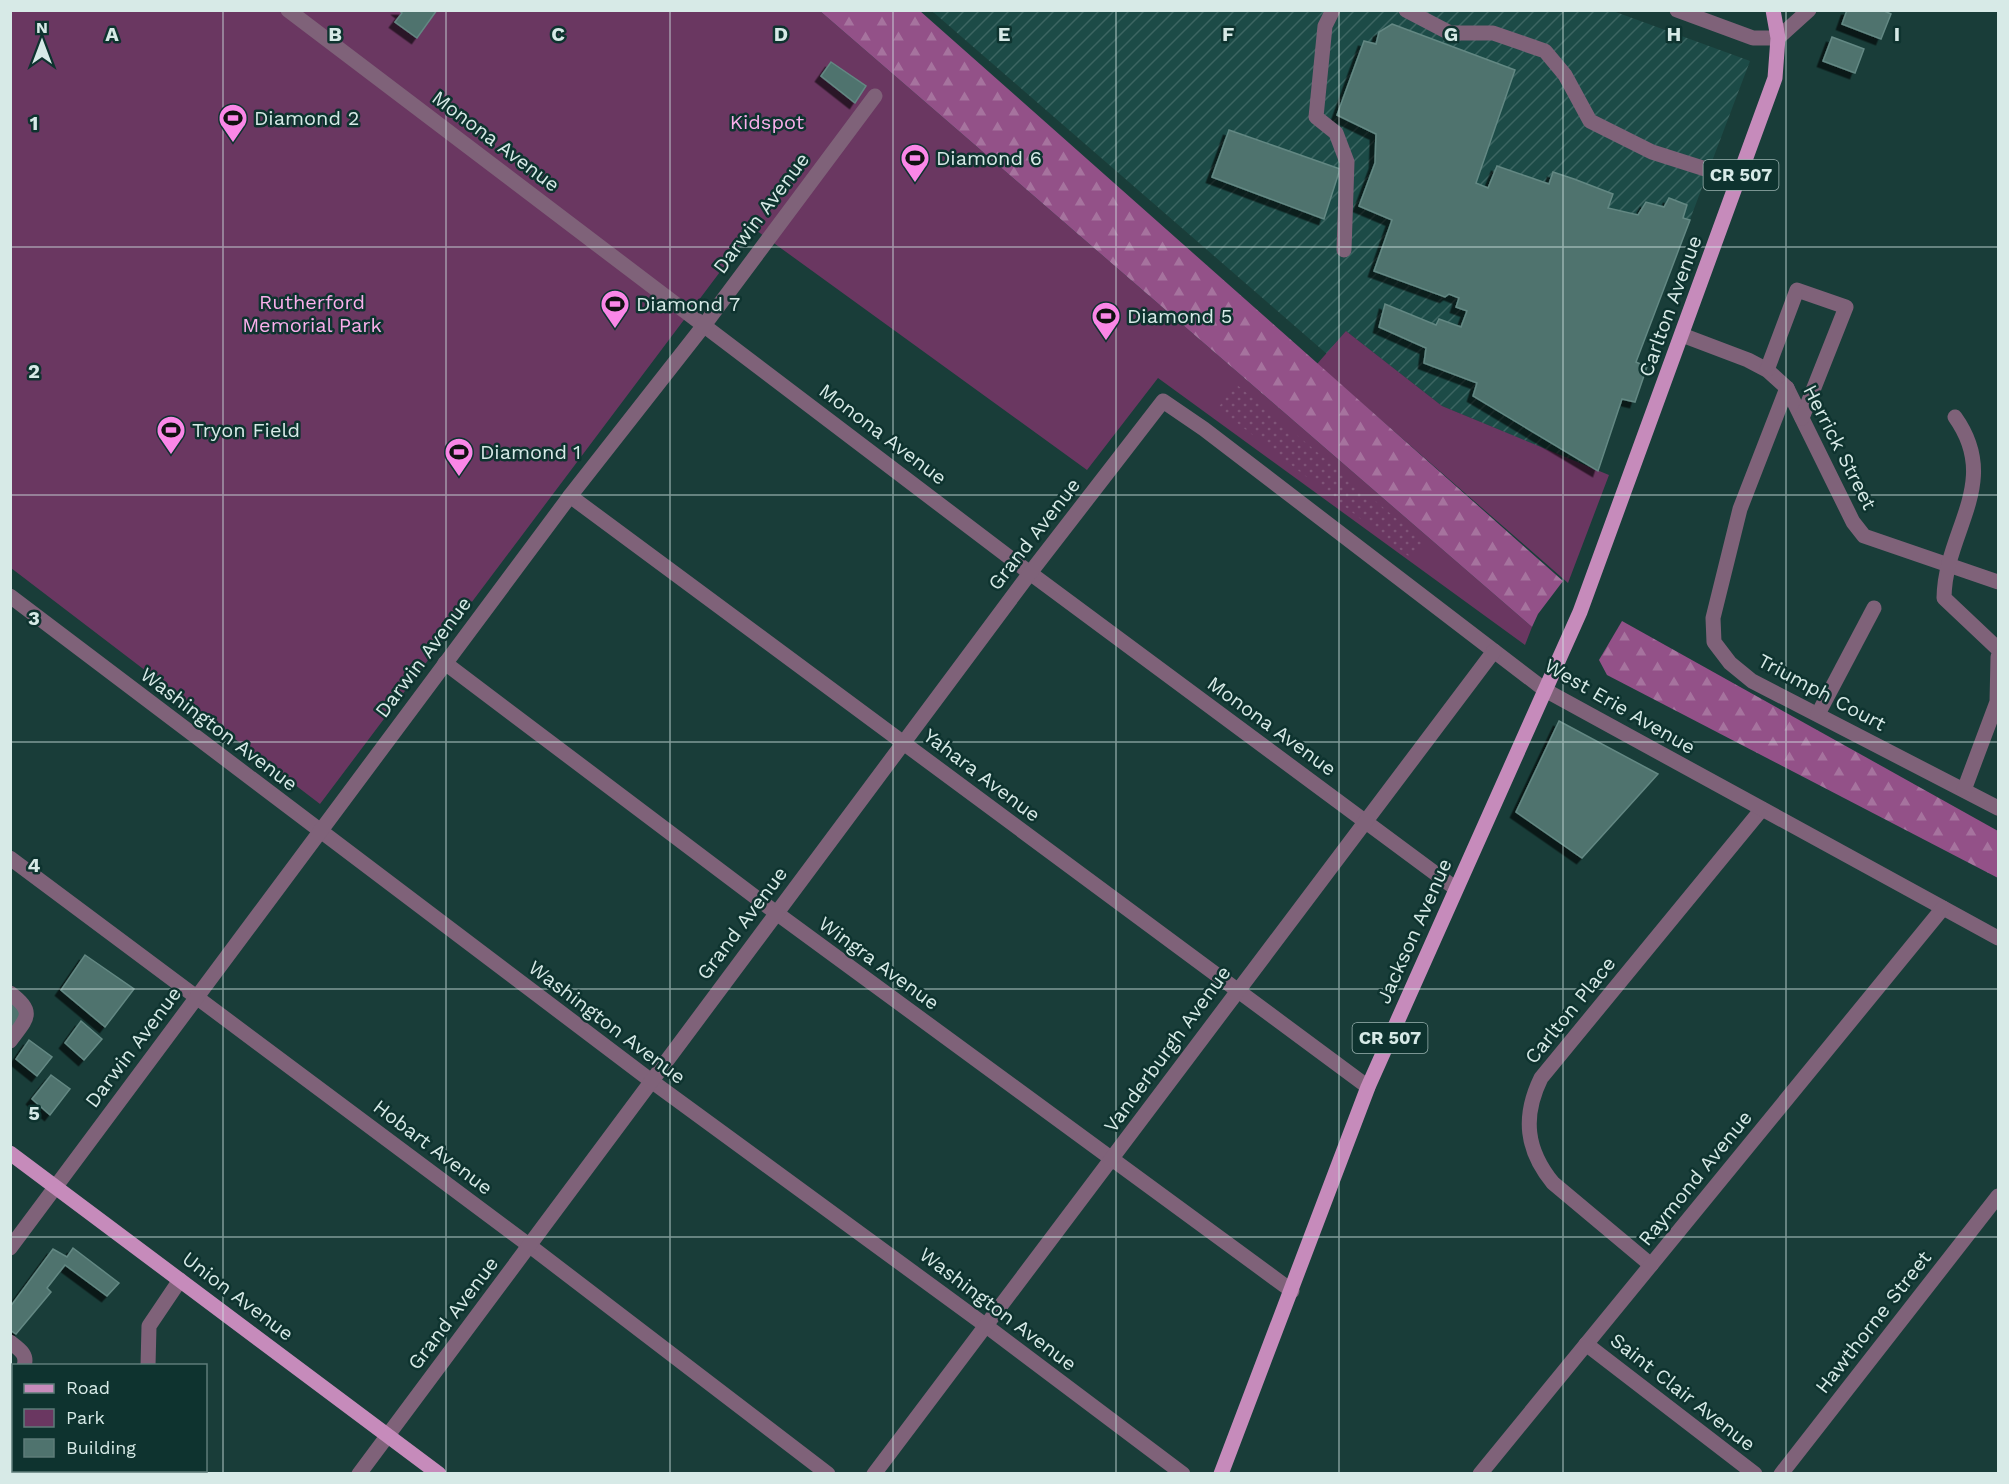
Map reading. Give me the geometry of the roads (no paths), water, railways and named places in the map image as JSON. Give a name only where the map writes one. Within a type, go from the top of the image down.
[{"type":"main road","name":"Carlton Avenue","points":[[1580,612],[1740,180],[1775,78],[1778,38],[1773,10]]},
{"type":"main road","name":"Jackson Avenue","points":[[1221,1473],[1368,1087],[1580,612]]},
{"type":"main road","name":"Union Avenue","points":[[10,1153],[440,1473]]},
{"type":"street","name":"Monona Avenue","points":[[288,10],[705,324],[1030,573],[1455,888]]},
{"type":"street","points":[[1333,10],[1325,26],[1316,117],[1336,134],[1347,162],[1344,250]]},
{"type":"street","points":[[1406,10],[1450,33],[1493,33],[1545,51],[1565,75],[1590,121],[1652,152],[1740,180]]},
{"type":"street","points":[[1677,10],[1753,38],[1778,38],[1809,10]]},
{"type":"street","name":"Darwin Avenue","points":[[10,1248],[570,496],[705,324],[875,96]]},
{"type":"street","points":[[1767,370],[1797,290],[1846,307],[1802,418]]},
{"type":"street","name":"Herrick Street","points":[[1682,335],[1767,370],[1787,388],[1853,522],[1864,536],[1998,582]]},
{"type":"street","name":"Triumph Court","points":[[1787,388],[1740,509],[1713,618],[1714,642],[1730,663],[1752,681],[1998,807]]},
{"type":"street","name":"Grand Avenue","points":[[359,1473],[530,1246],[775,912],[1030,573],[1163,401]]},
{"type":"street","name":"West Erie Avenue","points":[[1163,401],[1545,690],[1998,938]]},
{"type":"street","points":[[1955,417],[1965,431],[1973,450],[1976,470],[1974,489],[1948,566],[1944,598],[1998,649]]},
{"type":"street","name":"Yahara Avenue","points":[[570,496],[1368,1087]]},
{"type":"street","name":"Washington Avenue","points":[[10,596],[319,832],[650,1080],[986,1325],[1183,1473]]},
{"type":"street","points":[[1818,714],[1875,608]]},
{"type":"street","name":"Vanderburgh Avenue","points":[[874,1473],[1494,651]]},
{"type":"street","points":[[1964,790],[1997,702],[1998,657]]},
{"type":"street","name":"Wingra Avenue","points":[[445,663],[775,912],[1292,1291]]},
{"type":"street","name":"Carlton Place","points":[[1651,1265],[1546,1175],[1533,1152],[1528,1132],[1528,1113],[1541,1078],[1762,808]]},
{"type":"street","name":"Hobart Avenue","points":[[10,858],[530,1246],[828,1473]]},
{"type":"street","name":"Raymond Avenue","points":[[1480,1473],[1943,908]]},
{"type":"street","points":[[10,993],[26,1007],[28,1012],[27,1018],[10,1041]]},
{"type":"street","name":"Hawthorne Street","points":[[1781,1473],[1998,1196]]},
{"type":"street","points":[[148,1364],[149,1326],[180,1280]]},
{"type":"street","points":[[10,1342],[23,1352],[26,1360],[24,1364]]},
{"type":"street","name":"Saint Clair Avenue","points":[[1586,1344],[1755,1473]]},
{"type":"place","name":"Diamond 2","points":[[233,144]]},
{"type":"place","name":"Diamond 6","points":[[915,184]]},
{"type":"place","name":"Diamond 7","points":[[615,330]]},
{"type":"place","name":"Diamond 5","points":[[1106,342]]},
{"type":"place","name":"Tryon Field","points":[[171,456]]},
{"type":"place","name":"Diamond 1","points":[[459,478]]},
{"type":"park label","name":"Kidspot","points":[[767,122]]},
{"type":"park label","name":"Rutherford Memorial Park","points":[[312,314]]}]
